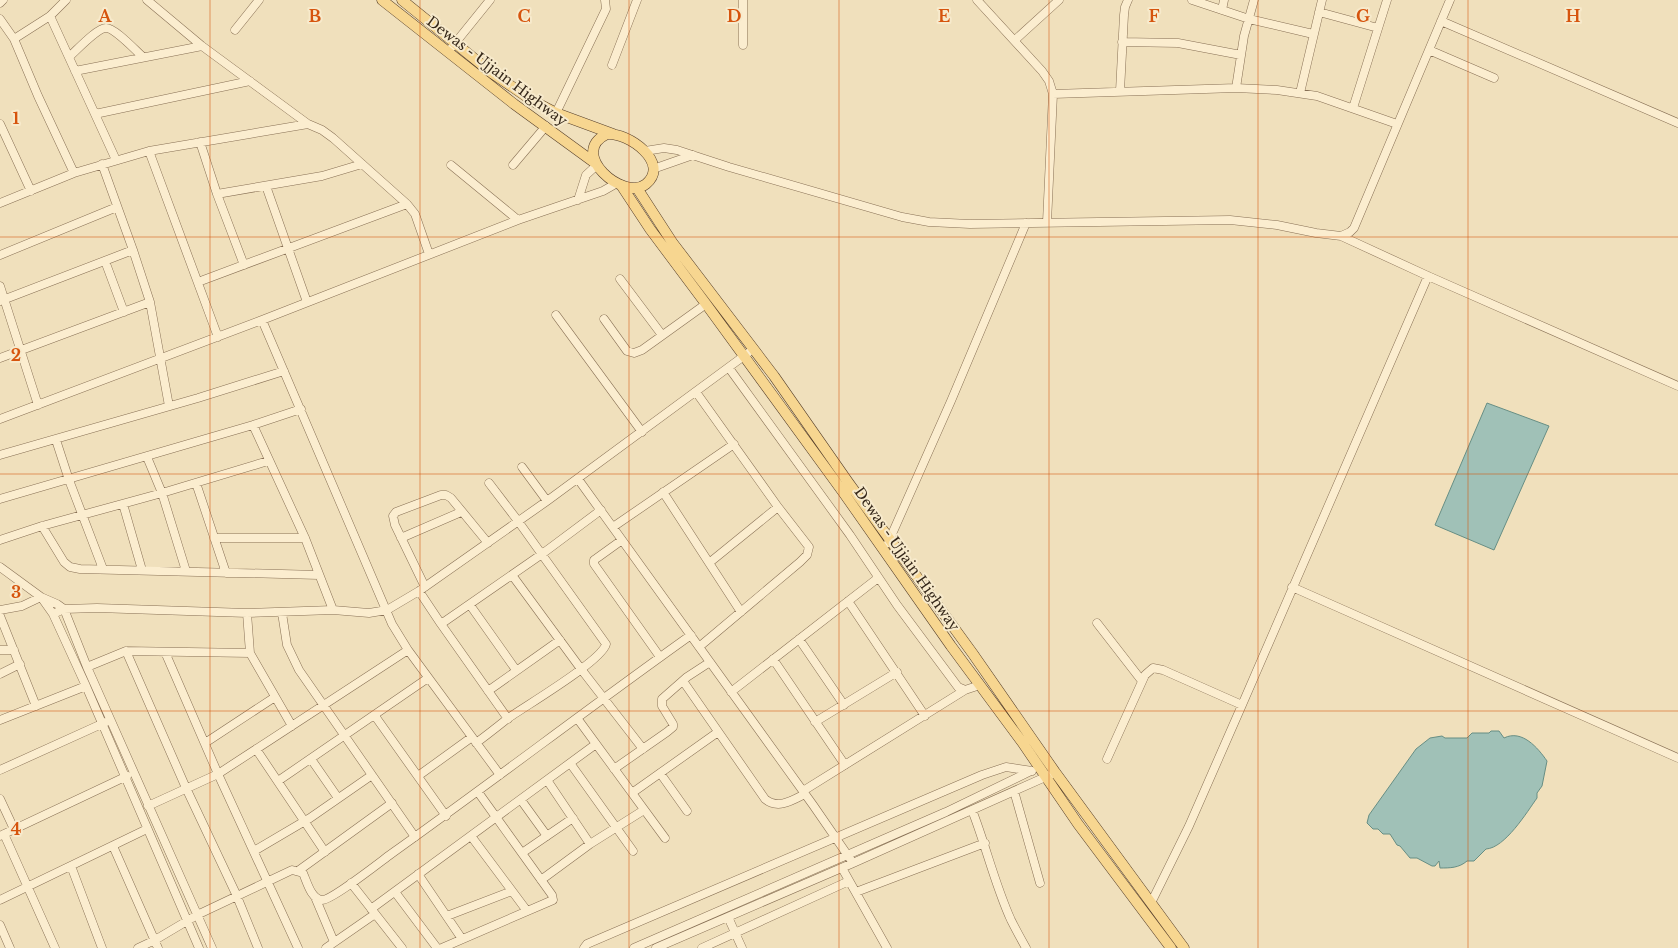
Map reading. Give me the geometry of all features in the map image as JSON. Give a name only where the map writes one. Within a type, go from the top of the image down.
[{"type":"main road","name":"Dewas - Ujjain Highway","points":[[382,0],[508,99],[596,164],[619,184],[1040,766],[1050,774],[1084,812],[1184,948]]},
{"type":"main road","name":"Dewas - Ujjain Highway","points":[[402,0],[508,85],[556,113],[622,136],[650,157],[654,169]]},
{"type":"main road","points":[[596,164],[593,154],[597,141],[607,134],[613,134]]},
{"type":"main road","points":[[619,184],[630,188],[637,188],[648,182],[654,169]]},
{"type":"main road","name":"Dewas - Ujjain Highway","points":[[637,188],[672,242],[754,349],[973,654],[1040,766]]},
{"type":"main road","name":"Dewas - Ujjain Highway","points":[[1050,774],[1075,820],[1171,948]]},
{"type":"main road","points":[[1075,820],[1084,812]]},
{"type":"street","points":[[0,3],[3,0]]},
{"type":"street","points":[[14,39],[50,16],[66,0]]},
{"type":"street","points":[[147,0],[202,46],[308,124],[322,130],[333,138],[407,204],[414,214],[430,254]]},
{"type":"street","points":[[235,30],[259,0]]},
{"type":"street","points":[[448,52],[490,0]]},
{"type":"street","points":[[556,113],[606,9],[605,0]]},
{"type":"street","points":[[612,65],[637,0]]},
{"type":"street","points":[[743,0],[743,45]]},
{"type":"street","points":[[977,0],[1050,81],[1053,94],[1047,222]]},
{"type":"street","points":[[1014,40],[1059,0]]},
{"type":"street","points":[[1120,91],[1125,7],[1128,0]]},
{"type":"street","points":[[1192,0],[1249,19],[1313,34]]},
{"type":"street","points":[[1222,10],[1224,0]]},
{"type":"street","points":[[1236,88],[1241,55],[1254,0]]},
{"type":"street","points":[[1300,93],[1322,0]]},
{"type":"street","points":[[1353,108],[1388,0]]},
{"type":"street","points":[[1342,236],[1354,228],[1450,0]]},
{"type":"street","points":[[1319,12],[1378,28]]},
{"type":"street","points":[[50,16],[116,160]]},
{"type":"street","points":[[0,19],[14,39],[74,173]]},
{"type":"street","points":[[1441,21],[1678,123]]},
{"type":"street","points":[[69,57],[99,30],[106,28],[113,31],[143,57]]},
{"type":"street","points":[[1122,42],[1178,43],[1241,55]]},
{"type":"street","points":[[75,71],[202,46]]},
{"type":"street","points":[[1429,50],[1494,78]]},
{"type":"street","points":[[95,114],[250,81]]},
{"type":"street","points":[[1053,94],[1236,88],[1300,93],[1318,96],[1397,124]]},
{"type":"street","points":[[0,124],[3,138],[31,191]]},
{"type":"street","points":[[0,204],[74,173],[150,151],[308,124]]},
{"type":"street","points":[[513,165],[546,126]]},
{"type":"street","points":[[200,142],[217,194],[244,264]]},
{"type":"street","points":[[644,151],[664,148],[693,155],[902,217],[929,222],[956,224],[1238,221],[1277,225],[1342,236],[1678,386]]},
{"type":"street","points":[[150,151],[218,337]]},
{"type":"street","points":[[654,169],[693,155]]},
{"type":"street","points":[[102,164],[150,302],[170,406]]},
{"type":"street","points":[[217,194],[322,176],[362,164]]},
{"type":"street","points":[[578,200],[586,175],[596,164]]},
{"type":"street","points":[[451,165],[518,220]]},
{"type":"street","points":[[0,419],[218,337],[518,220],[603,192],[619,184]]},
{"type":"street","points":[[266,186],[307,302]]},
{"type":"street","points":[[198,282],[407,204]]},
{"type":"street","points":[[0,255],[117,207]]},
{"type":"street","points":[[885,552],[1026,223]]},
{"type":"street","points":[[2,300],[133,250]]},
{"type":"street","points":[[105,261],[124,312]]},
{"type":"street","points":[[1152,903],[1189,826],[1428,276]]},
{"type":"street","points":[[620,279],[662,335]]},
{"type":"street","points":[[0,286],[2,300],[38,405]]},
{"type":"street","points":[[0,358],[21,352],[150,302]]},
{"type":"street","points":[[604,319],[630,353],[638,352],[706,304]]},
{"type":"street","points":[[556,315],[642,432]]},
{"type":"street","points":[[262,320],[392,624],[428,678],[500,775]]},
{"type":"street","points":[[53,614],[64,609],[146,609],[248,613],[333,610],[369,613],[387,610],[422,589],[547,501],[754,349]]},
{"type":"street","points":[[729,368],[850,535],[878,578],[958,687],[965,690]]},
{"type":"street","points":[[0,455],[284,371]]},
{"type":"street","points":[[696,392],[778,507],[808,544],[809,551],[800,562],[699,647]]},
{"type":"street","points":[[0,500],[301,409]]},
{"type":"street","points":[[253,425],[305,538],[333,610]]},
{"type":"street","points":[[56,440],[103,570]]},
{"type":"street","points":[[613,527],[734,444]]},
{"type":"street","points":[[147,456],[162,493],[186,571]]},
{"type":"street","points":[[0,540],[42,526],[268,461]]},
{"type":"street","points":[[522,467],[547,501]]},
{"type":"street","points":[[578,478],[853,863]]},
{"type":"street","points":[[196,483],[226,573]]},
{"type":"street","points":[[418,776],[508,719],[581,669],[605,648],[605,641],[489,483]]},
{"type":"street","points":[[664,492],[741,612]]},
{"type":"street","points":[[488,542],[451,498],[446,495],[441,495],[396,512],[394,520],[422,589],[441,624],[508,719]]},
{"type":"street","points":[[123,504],[142,570]]},
{"type":"street","points":[[709,563],[778,507]]},
{"type":"street","points":[[441,624],[542,554],[601,510]]},
{"type":"street","points":[[401,538],[461,512]]},
{"type":"street","points":[[42,526],[64,562],[70,567],[103,570],[319,575]]},
{"type":"street","points":[[214,538],[305,538]]},
{"type":"street","points":[[622,540],[594,560],[594,564],[660,657]]},
{"type":"street","points":[[0,567],[41,597],[58,604],[64,609],[110,720],[212,948]]},
{"type":"street","points":[[512,575],[643,749]]},
{"type":"street","points":[[731,692],[878,578]]},
{"type":"street","points":[[1292,588],[1678,758]]},
{"type":"street","points":[[0,610],[22,606],[41,597]]},
{"type":"street","points":[[41,597],[53,614],[86,686],[199,948]]},
{"type":"street","points":[[848,601],[925,716]]},
{"type":"street","points":[[470,605],[516,670]]},
{"type":"street","points":[[248,613],[250,653],[292,726]]},
{"type":"street","points":[[282,613],[287,645],[292,658],[415,837]]},
{"type":"street","points":[[0,616],[36,706]]},
{"type":"street","points":[[1097,622],[1142,681]]},
{"type":"street","points":[[315,898],[320,900],[326,899],[351,883],[446,816],[604,698],[691,636]]},
{"type":"street","points":[[799,639],[844,705]]},
{"type":"street","points":[[488,691],[560,640]]},
{"type":"street","points":[[0,650],[14,650]]},
{"type":"street","points":[[148,806],[218,774],[408,650]]},
{"type":"street","points":[[87,667],[126,651],[250,653]]},
{"type":"street","points":[[126,651],[186,788],[238,897],[258,948]]},
{"type":"street","points":[[166,652],[218,774],[298,948]]},
{"type":"street","points":[[773,659],[845,765]]},
{"type":"street","points":[[614,769],[673,727],[662,706],[662,699],[684,680],[710,662]]},
{"type":"street","points":[[0,674],[20,664]]},
{"type":"street","points":[[1107,759],[1148,671],[1158,668],[1242,705]]},
{"type":"street","points":[[815,722],[897,672]]},
{"type":"street","points":[[278,781],[428,678]]},
{"type":"street","points":[[684,680],[768,802],[779,804],[785,803],[804,792],[965,690],[980,684]]},
{"type":"street","points":[[0,720],[86,686]]},
{"type":"street","points":[[205,743],[275,698]]},
{"type":"street","points":[[374,716],[446,816]]},
{"type":"street","points":[[577,718],[665,838]]},
{"type":"street","points":[[0,770],[110,720]]},
{"type":"street","points":[[632,793],[718,732]]},
{"type":"street","points":[[326,948],[394,892],[596,744]]},
{"type":"street","points":[[256,748],[325,852]]},
{"type":"street","points":[[311,759],[338,798]]},
{"type":"street","points":[[570,763],[633,851]]},
{"type":"street","points":[[584,948],[586,945],[982,775],[1006,767],[1040,766]]},
{"type":"street","points":[[634,948],[946,812],[1040,766]]},
{"type":"street","points":[[55,948],[28,886],[2,835],[134,773]]},
{"type":"street","points":[[660,774],[686,811]]},
{"type":"street","points":[[656,948],[842,868],[1014,792],[1050,774]]},
{"type":"street","points":[[254,851],[305,821],[372,775]]},
{"type":"street","points":[[547,780],[590,844]]},
{"type":"street","points":[[442,948],[553,900],[552,895],[478,792]]},
{"type":"street","points":[[1014,792],[1040,883]]},
{"type":"street","points":[[0,799],[14,829]]},
{"type":"street","points":[[521,800],[547,836]]},
{"type":"street","points":[[138,948],[157,944],[197,915],[288,872],[298,871],[392,803]]},
{"type":"street","points":[[541,880],[590,844],[644,810]]},
{"type":"street","points":[[972,810],[985,843],[997,885],[1011,920],[1026,948]]},
{"type":"street","points":[[522,852],[573,818]]},
{"type":"street","points":[[0,900],[147,829]]},
{"type":"street","points":[[471,836],[527,911]]},
{"type":"street","points":[[856,892],[985,843]]},
{"type":"street","points":[[113,846],[157,944]]},
{"type":"street","points":[[71,866],[102,948]]},
{"type":"street","points":[[842,868],[887,948]]},
{"type":"street","points":[[298,871],[303,873],[334,942]]},
{"type":"street","points":[[418,874],[462,940]]},
{"type":"street","points":[[702,948],[850,881]]},
{"type":"street","points":[[351,883],[402,948]]},
{"type":"street","points":[[447,916],[512,891]]},
{"type":"street","points":[[394,892],[437,948]]},
{"type":"street","points":[[728,917],[742,948]]},
{"type":"street","points":[[0,925],[10,948]]},
{"type":"water","points":[[1487,403],[1549,426],[1494,550],[1435,525]]},
{"type":"water","points":[[1491,731],[1499,731],[1504,738],[1517,736],[1529,741],[1547,761],[1542,786],[1537,793],[1537,798],[1515,828],[1501,843],[1486,849],[1474,861],[1467,861],[1454,867],[1440,868],[1439,861],[1435,866],[1432,866],[1417,858],[1410,858],[1397,845],[1390,834],[1383,834],[1378,829],[1373,829],[1367,823],[1369,815],[1416,749],[1430,738],[1442,736],[1445,738],[1467,738],[1472,733],[1489,733]]}]
